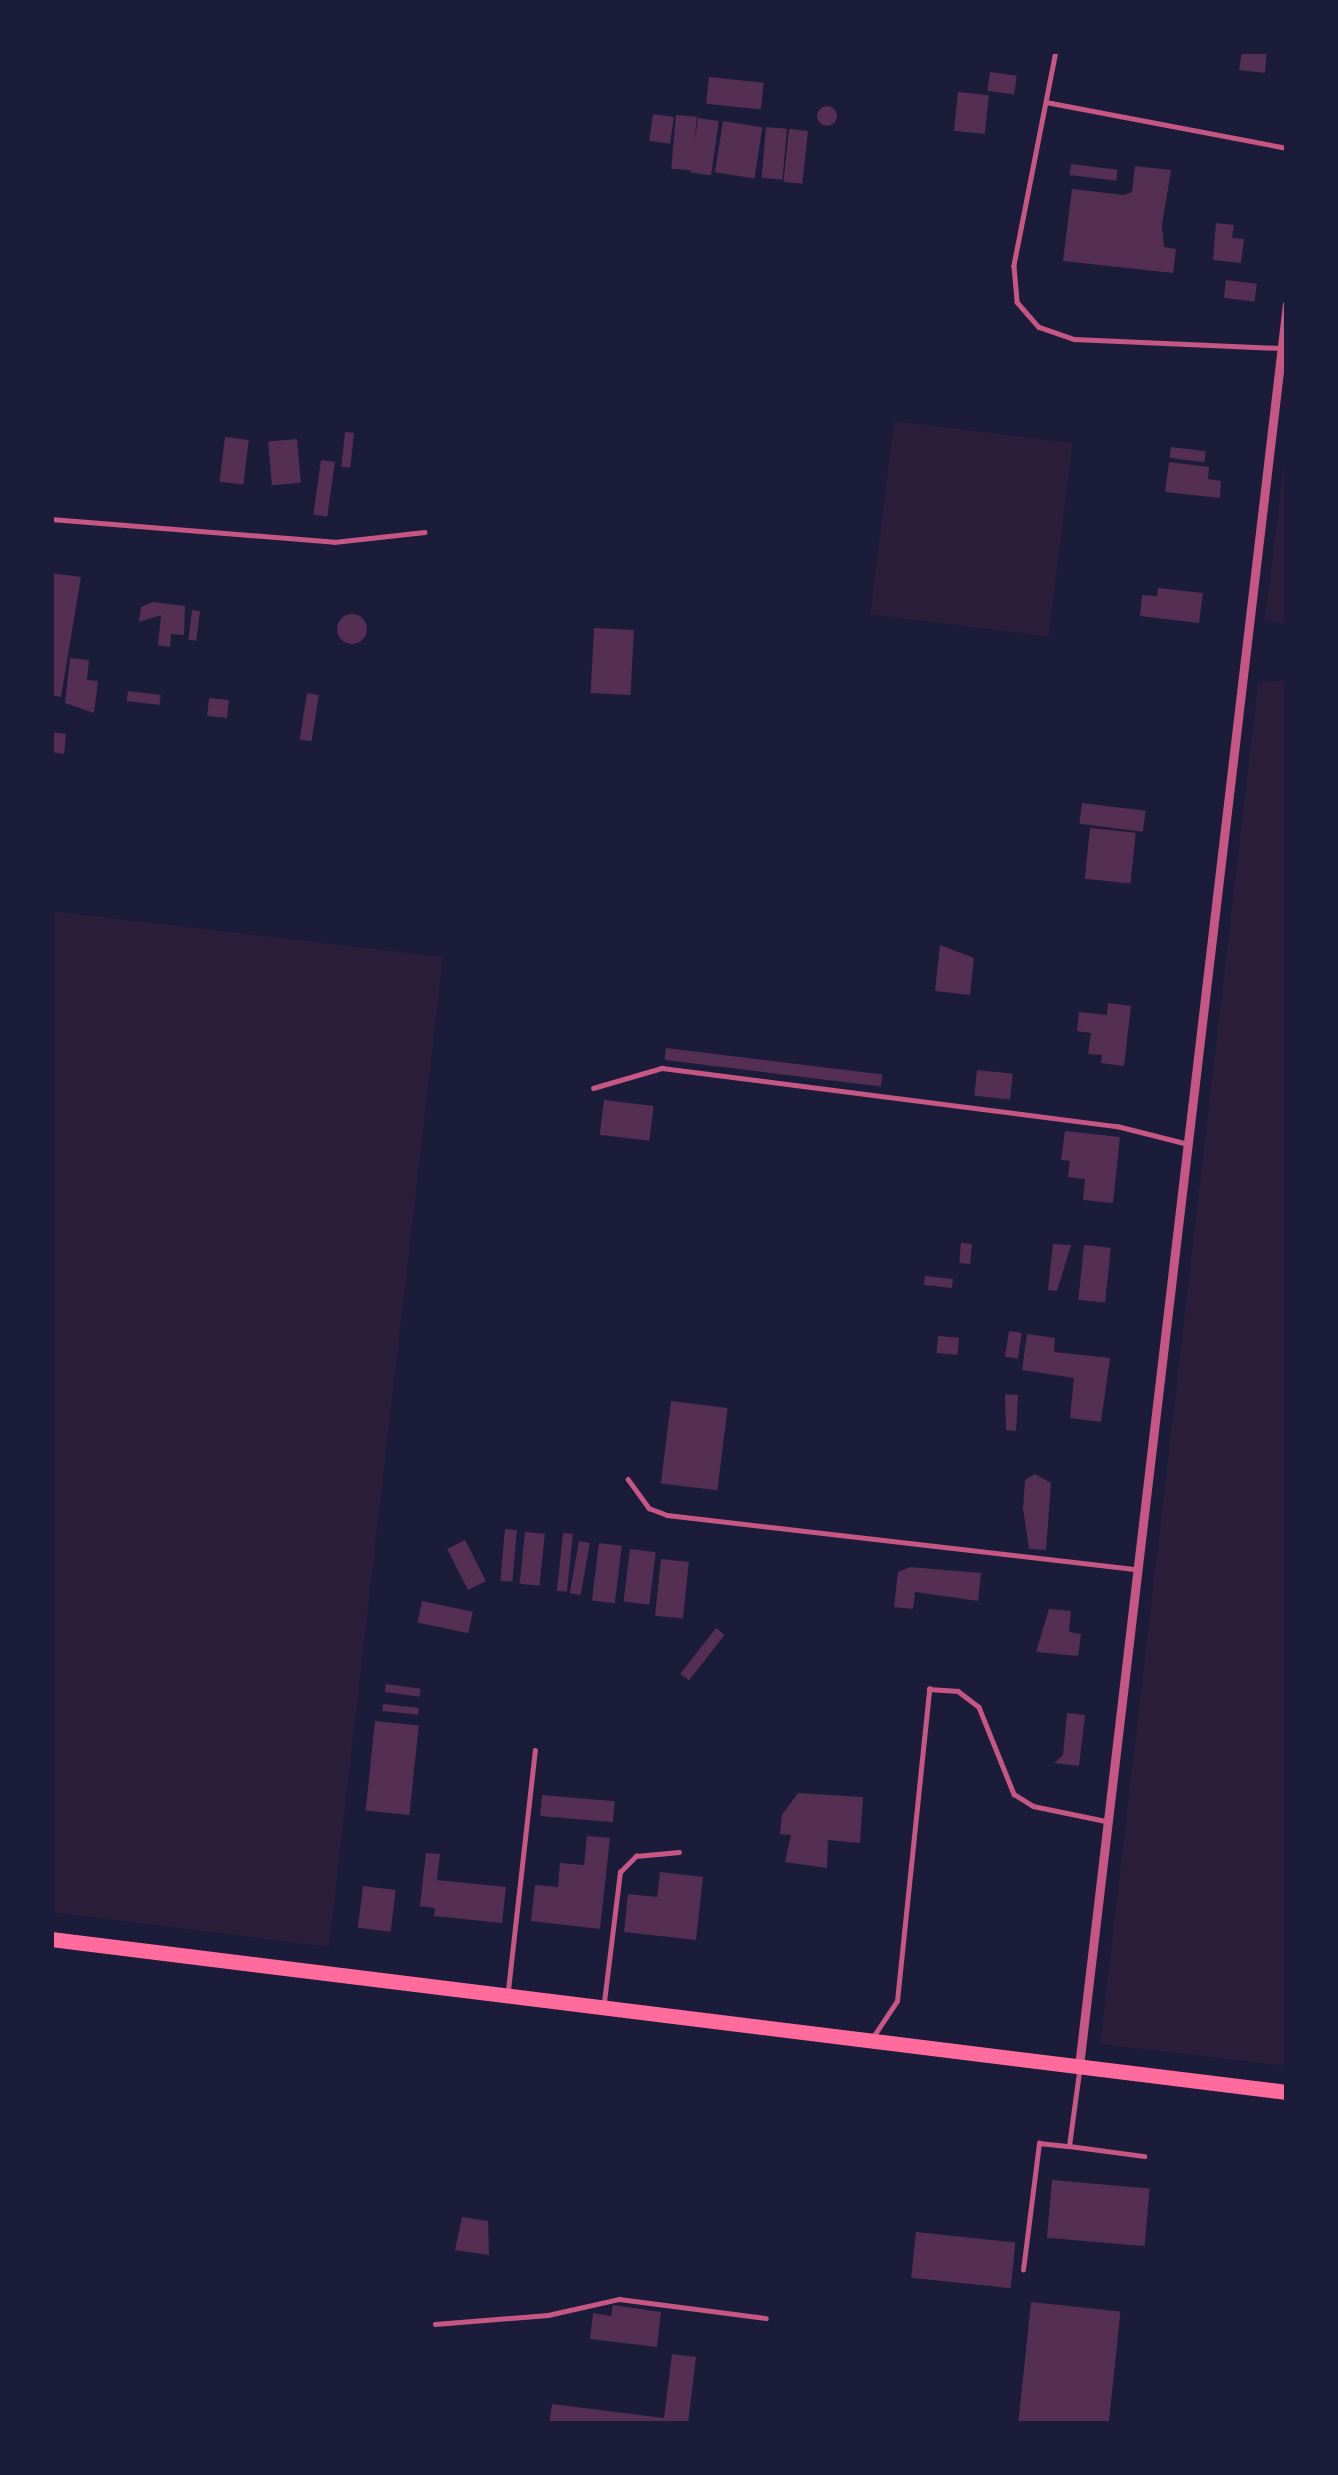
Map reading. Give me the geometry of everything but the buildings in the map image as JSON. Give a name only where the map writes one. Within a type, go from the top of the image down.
[{"type":"main road","points":[[51,1939],[1287,2092]]},
{"type":"street","points":[[1079,2066],[1287,304]]},
{"type":"lane","points":[[1056,51],[1014,266],[1016,302],[1039,327],[1074,339],[1282,348]]},
{"type":"lane","points":[[1046,102],[1287,148]]},
{"type":"lane","points":[[51,519],[334,542],[424,532]]},
{"type":"lane","points":[[592,1088],[662,1068],[1117,1126],[1188,1144]]},
{"type":"lane","points":[[628,1479],[649,1508],[667,1515],[1138,1570]]},
{"type":"lane","points":[[868,2040],[897,2001],[929,1689],[958,1690],[979,1707],[1014,1794],[1033,1806],[1108,1822]]},
{"type":"lane","points":[[507,1996],[535,1751]]},
{"type":"lane","points":[[604,2007],[620,1872],[636,1856],[679,1852]]},
{"type":"lane","points":[[1069,2146],[1079,2066]]},
{"type":"lane","points":[[1023,2270],[1039,2144],[1144,2156]]},
{"type":"lane","points":[[435,2324],[548,2315],[619,2299],[766,2318]]},
{"type":"shaded area","points":[[894,421],[1073,443],[1049,636],[870,615]]},
{"type":"shaded area","points":[[1287,439],[1287,625],[1265,619]]},
{"type":"shaded area","points":[[1287,680],[1287,2066],[1100,2044],[1258,683]]},
{"type":"shaded area","points":[[51,911],[443,957],[329,1947],[51,1912]]}]
